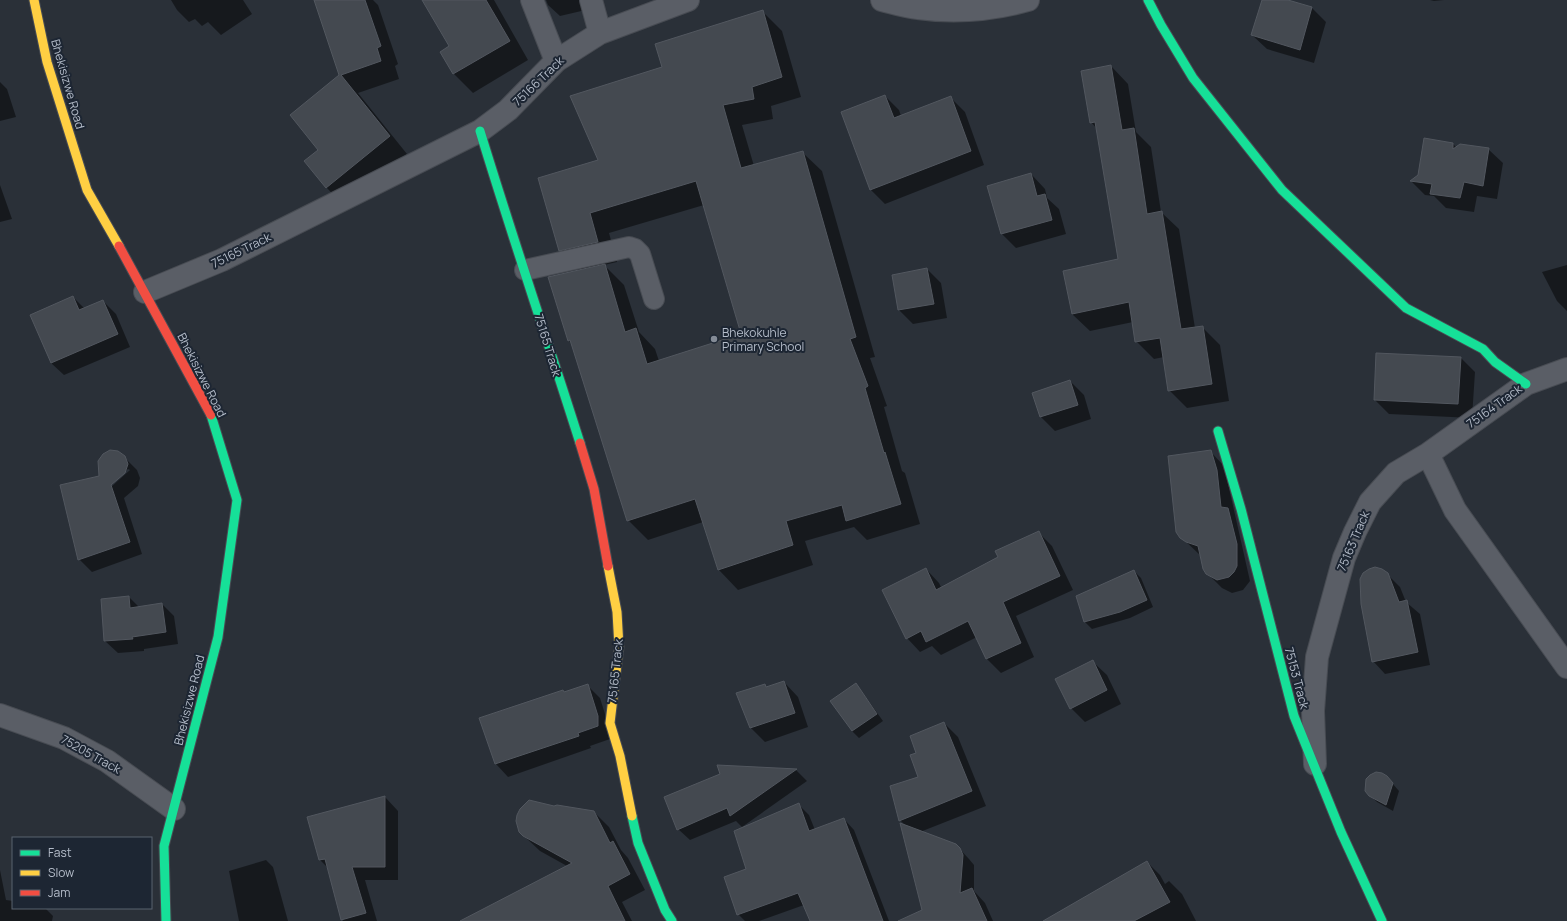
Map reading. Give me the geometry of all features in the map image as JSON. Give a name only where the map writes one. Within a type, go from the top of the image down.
[{"type":"street","name":"Bhekisizwe Road","points":[[34,0],[47,62],[87,190],[145,292],[211,414],[237,500],[218,638],[164,846],[166,921]]},
{"type":"street","points":[[532,0],[556,61]]},
{"type":"street","points":[[591,0],[600,33]]},
{"type":"street","name":"75166 Track","points":[[480,130],[508,110],[556,61],[600,33],[688,0]]},
{"type":"street","points":[[882,0],[917,8],[952,11],[976,9],[1028,0]]},
{"type":"street","points":[[1148,0],[1161,25],[1193,78],[1282,190],[1406,308],[1483,349],[1495,362],[1526,384]]},
{"type":"street","name":"75165 Track","points":[[145,292],[222,260],[480,130],[511,233],[525,270],[594,489],[617,612],[620,647],[612,698],[610,723],[620,756],[638,843],[665,910],[672,921]]},
{"type":"street","name":"75164 Track","points":[[1428,454],[1526,384],[1567,369]]},
{"type":"street","name":"75153 Track","points":[[1218,431],[1242,509],[1294,716],[1315,764],[1340,832],[1382,921]]},
{"type":"street","points":[[1428,454],[1455,510],[1567,667]]},
{"type":"street","name":"75163 Track","points":[[1315,764],[1313,711],[1318,658],[1344,558],[1370,502],[1396,473],[1428,454]]},
{"type":"street","name":"75205 Track","points":[[0,715],[64,738],[107,761],[174,809]]},
{"type":"lane","points":[[525,270],[629,247],[635,249],[640,254],[654,299]]},
{"type":"building","points":[[314,0],[365,0],[381,46],[377,48],[381,61],[341,75],[390,136],[326,188],[304,161],[318,150],[290,115],[339,75]]},
{"type":"building","points":[[422,0],[486,0],[510,41],[453,74],[440,52],[449,46]]},
{"type":"building","points":[[1262,0],[1288,0],[1312,7],[1300,50],[1251,35]]},
{"type":"building","name":"Bhekokuhle Primary School","points":[[763,10],[782,77],[752,87],[754,99],[723,105],[741,168],[803,151],[856,337],[850,339],[868,386],[865,388],[901,504],[846,521],[842,505],[786,521],[793,545],[718,570],[695,499],[627,521],[570,340],[568,341],[548,277],[605,264],[625,332],[636,328],[647,364],[741,334],[696,181],[590,213],[598,242],[559,251],[538,178],[598,160],[570,96],[662,67],[655,44]]},
{"type":"building","points":[[1111,65],[1122,130],[1134,128],[1147,214],[1162,211],[1181,329],[1203,326],[1212,384],[1168,391],[1160,338],[1135,342],[1129,302],[1072,314],[1063,271],[1118,259],[1095,122],[1090,123],[1081,71]]},
{"type":"building","points":[[885,95],[894,118],[951,96],[971,151],[870,190],[841,112]]},
{"type":"building","points":[[1424,138],[1453,143],[1453,149],[1460,144],[1489,148],[1483,186],[1464,182],[1460,198],[1430,194],[1432,184],[1410,181],[1418,175]]},
{"type":"building","points":[[1031,173],[1037,196],[1045,194],[1052,220],[1001,234],[987,186]]},
{"type":"building","points":[[927,268],[934,304],[898,310],[892,275]]},
{"type":"building","points":[[73,296],[79,310],[103,300],[118,334],[51,363],[30,315]]},
{"type":"building","points":[[1376,353],[1461,357],[1458,404],[1374,400]]},
{"type":"building","points":[[1070,380],[1078,405],[1040,417],[1032,393]]},
{"type":"building","points":[[110,450],[118,451],[125,456],[128,464],[125,473],[111,485],[130,542],[78,560],[60,485],[99,476],[98,461],[103,454]]},
{"type":"building","points":[[1211,450],[1217,470],[1221,507],[1228,508],[1237,544],[1237,566],[1234,572],[1229,577],[1217,580],[1206,574],[1203,569],[1198,546],[1186,542],[1180,538],[1176,532],[1168,456]]},
{"type":"building","points":[[1039,531],[1060,576],[1003,602],[1021,643],[986,659],[968,621],[926,642],[921,631],[906,639],[882,590],[926,568],[936,590],[998,557],[995,551]]},
{"type":"building","points":[[1375,567],[1388,573],[1399,602],[1407,600],[1418,652],[1372,662],[1361,604],[1360,579],[1363,573]]},
{"type":"building","points":[[1134,570],[1147,600],[1120,612],[1084,622],[1076,596]]},
{"type":"building","points":[[129,596],[130,608],[162,603],[166,632],[132,637],[133,639],[104,641],[101,599]]},
{"type":"building","points":[[1093,660],[1107,690],[1070,709],[1055,679]]},
{"type":"building","points":[[784,681],[795,713],[750,728],[736,693],[765,684],[766,687]]},
{"type":"building","points":[[856,683],[877,714],[852,731],[830,701]]},
{"type":"building","points":[[588,684],[598,716],[598,726],[578,733],[579,736],[495,764],[479,718],[563,690],[564,692]]},
{"type":"building","points":[[944,722],[972,791],[899,821],[890,786],[918,777],[910,755],[916,753],[910,736]]},
{"type":"building","points":[[717,765],[797,769],[730,816],[727,808],[677,830],[664,797],[720,774]]},
{"type":"building","points":[[1376,772],[1387,776],[1393,783],[1386,805],[1369,796],[1365,791],[1366,779]]},
{"type":"building","points":[[385,796],[385,867],[352,867],[366,913],[341,920],[325,859],[319,860],[307,817]]},
{"type":"building","points":[[529,800],[554,806],[557,805],[594,811],[610,843],[613,841],[630,874],[608,886],[625,921],[460,921],[572,863],[523,836],[519,832],[516,821],[517,815],[520,809]]},
{"type":"building","points":[[799,803],[809,831],[844,818],[883,921],[810,921],[798,893],[737,915],[724,877],[746,869],[734,831]]},
{"type":"building","points":[[900,823],[956,844],[960,848],[963,855],[960,893],[972,888],[987,921],[898,921],[922,910]]},
{"type":"building","points":[[1147,861],[1170,902],[1134,921],[1043,921]]},
{"type":"traffic: fast","points":[[1148,0],[1161,25],[1193,78],[1282,190],[1406,308],[1483,349],[1495,362],[1526,384]]},
{"type":"traffic: fast","points":[[480,131],[580,443]]},
{"type":"traffic: fast","points":[[166,921],[164,846],[218,637],[237,500],[211,415]]},
{"type":"traffic: fast","points":[[1218,431],[1241,509],[1294,716],[1341,832],[1382,921]]},
{"type":"traffic: fast","points":[[632,816],[638,843],[665,910],[672,921]]},
{"type":"traffic: slow","points":[[34,0],[47,62],[87,190],[119,246]]},
{"type":"traffic: slow","points":[[608,566],[617,612],[619,647],[610,723],[620,756],[632,816]]},
{"type":"traffic: jam","points":[[119,246],[211,415]]},
{"type":"traffic: jam","points":[[580,443],[594,489],[608,566]]},
{"type":"place","name":"Bhekokuhle Primary School","points":[[714,339]]}]
